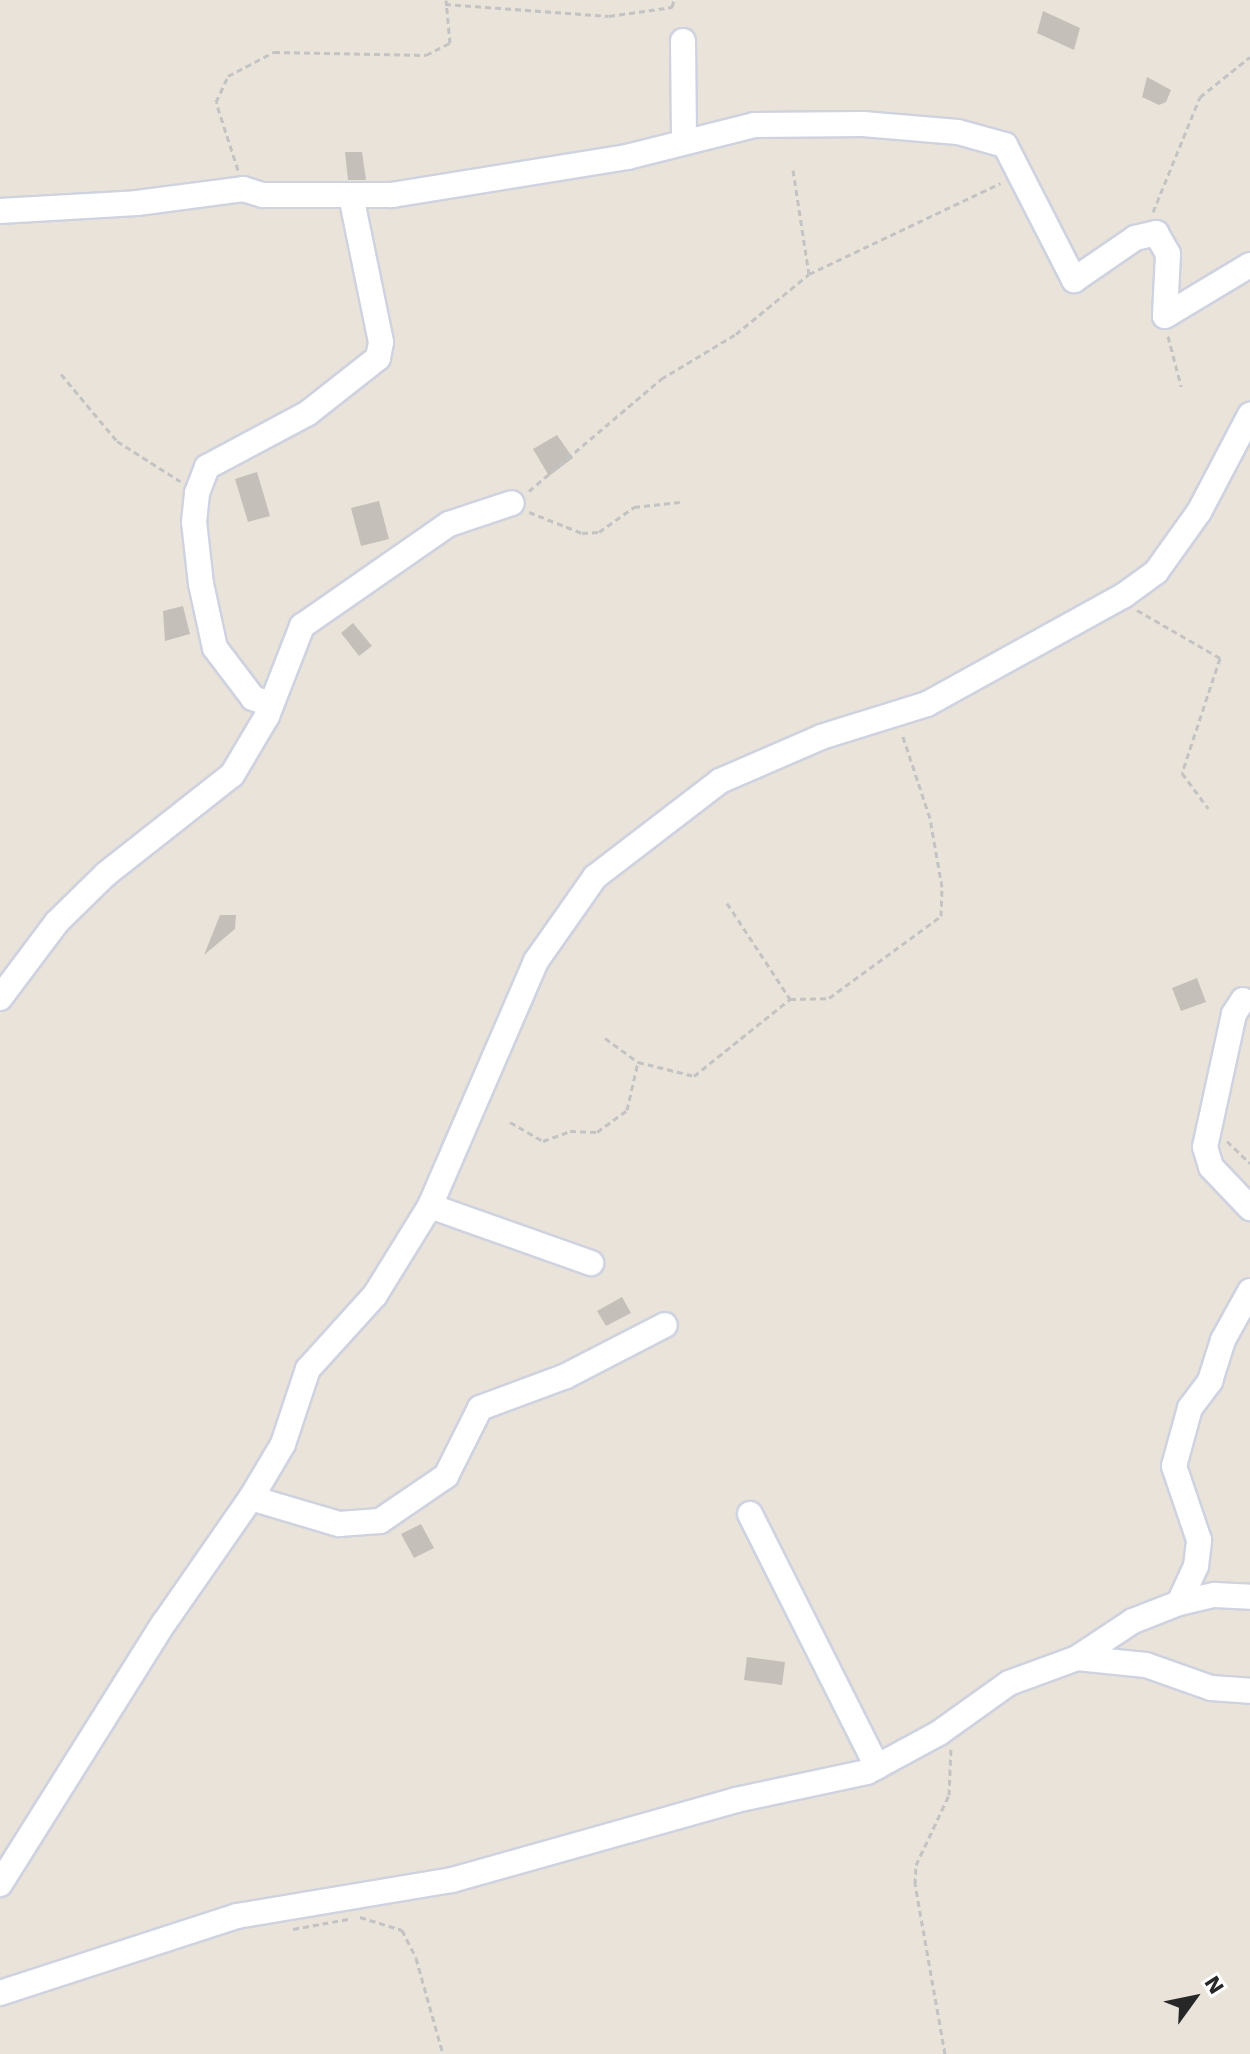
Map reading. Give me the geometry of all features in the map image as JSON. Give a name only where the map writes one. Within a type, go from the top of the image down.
[{"type":"street","points":[[683,41],[684,140]]},
{"type":"street","points":[[1,208],[137,203],[243,189],[263,195],[351,196],[487,183],[627,157],[684,140],[754,125],[829,122],[958,132],[1005,145],[1074,280],[1135,238],[1156,233],[1168,254],[1165,316]]},
{"type":"street","points":[[270,704],[253,698],[215,648],[201,584],[194,522],[197,493],[207,467],[308,413],[378,358],[381,342],[351,196]]},
{"type":"street","points":[[1165,316],[1250,265]]},
{"type":"street","points":[[0,1884],[164,1623],[251,1498],[283,1444],[308,1369],[375,1295],[430,1206],[536,961],[595,877],[720,781],[821,737],[896,715],[989,672],[1123,596],[1156,572],[1199,512],[1250,415]]},
{"type":"street","points":[[0,998],[57,922],[106,874],[232,775],[270,704],[302,626],[449,524],[512,503]]},
{"type":"street","points":[[1243,1000],[1234,1014],[1207,1139],[1211,1167],[1250,1208]]},
{"type":"street","points":[[430,1206],[591,1263]]},
{"type":"street","points":[[1179,1603],[1196,1566],[1199,1540],[1174,1466],[1190,1408],[1210,1381],[1223,1340],[1250,1291]]},
{"type":"street","points":[[251,1498],[339,1524],[380,1521],[446,1476],[480,1408],[566,1376],[665,1325]]},
{"type":"street","points":[[750,1514],[877,1767]]},
{"type":"street","points":[[0,1993],[152,1939],[237,1916],[452,1880],[736,1800],[810,1796],[877,1767],[939,1733],[1009,1683],[1077,1658],[1133,1621],[1179,1603],[1215,1595],[1250,1597]]},
{"type":"street","points":[[1077,1658],[1146,1665],[1211,1688],[1250,1691]]},
{"type":"path","points":[[243,189],[216,102],[228,76],[274,52],[426,55],[450,43],[446,2],[609,16],[672,7],[674,0]]},
{"type":"path","points":[[1135,238],[1151,218],[1200,97],[1250,57]]},
{"type":"path","points":[[793,170],[809,274]]},
{"type":"path","points":[[512,503],[573,459],[661,379],[736,334],[809,274],[1021,173]]},
{"type":"path","points":[[1165,316],[1181,386]]},
{"type":"path","points":[[61,374],[117,441],[182,484]]},
{"type":"path","points":[[512,503],[582,533],[599,532],[634,507],[680,502]]},
{"type":"path","points":[[1123,596],[1145,618],[1220,658],[1182,773],[1208,808]]},
{"type":"path","points":[[605,1038],[638,1062],[694,1076],[790,999],[829,998],[941,916],[942,887],[930,818],[896,715]]},
{"type":"path","points":[[727,903],[790,999]]},
{"type":"path","points":[[510,1122],[543,1141],[570,1131],[597,1132],[627,1110],[638,1062]]},
{"type":"path","points":[[1207,1139],[1224,1137],[1250,1163]]},
{"type":"path","points":[[939,1733],[951,1747],[949,1795],[916,1865],[915,1884],[945,2054]]},
{"type":"path","points":[[288,1929],[374,1918],[402,1930],[424,1982],[443,2054]]},
{"type":"building","points":[[1043,11],[1080,28],[1074,50],[1037,33]]},
{"type":"building","points":[[1147,77],[1171,90],[1166,102],[1159,105],[1142,97]]},
{"type":"building","points":[[345,152],[362,152],[366,180],[348,180]]},
{"type":"building","points":[[557,435],[573,458],[549,476],[533,449]]},
{"type":"building","points":[[257,472],[270,516],[248,522],[235,479]]},
{"type":"building","points":[[379,501],[389,539],[361,546],[351,508]]},
{"type":"building","points":[[183,606],[190,634],[165,641],[163,611]]},
{"type":"building","points":[[353,623],[372,646],[359,656],[341,633]]},
{"type":"building","points":[[220,915],[236,915],[235,929],[204,955]]},
{"type":"building","points":[[1197,978],[1206,1002],[1181,1011],[1172,988]]},
{"type":"building","points":[[622,1297],[631,1313],[606,1326],[597,1311]]},
{"type":"building","points":[[421,1524],[434,1548],[414,1558],[401,1534]]},
{"type":"building","points":[[747,1657],[785,1662],[782,1685],[744,1680]]}]
